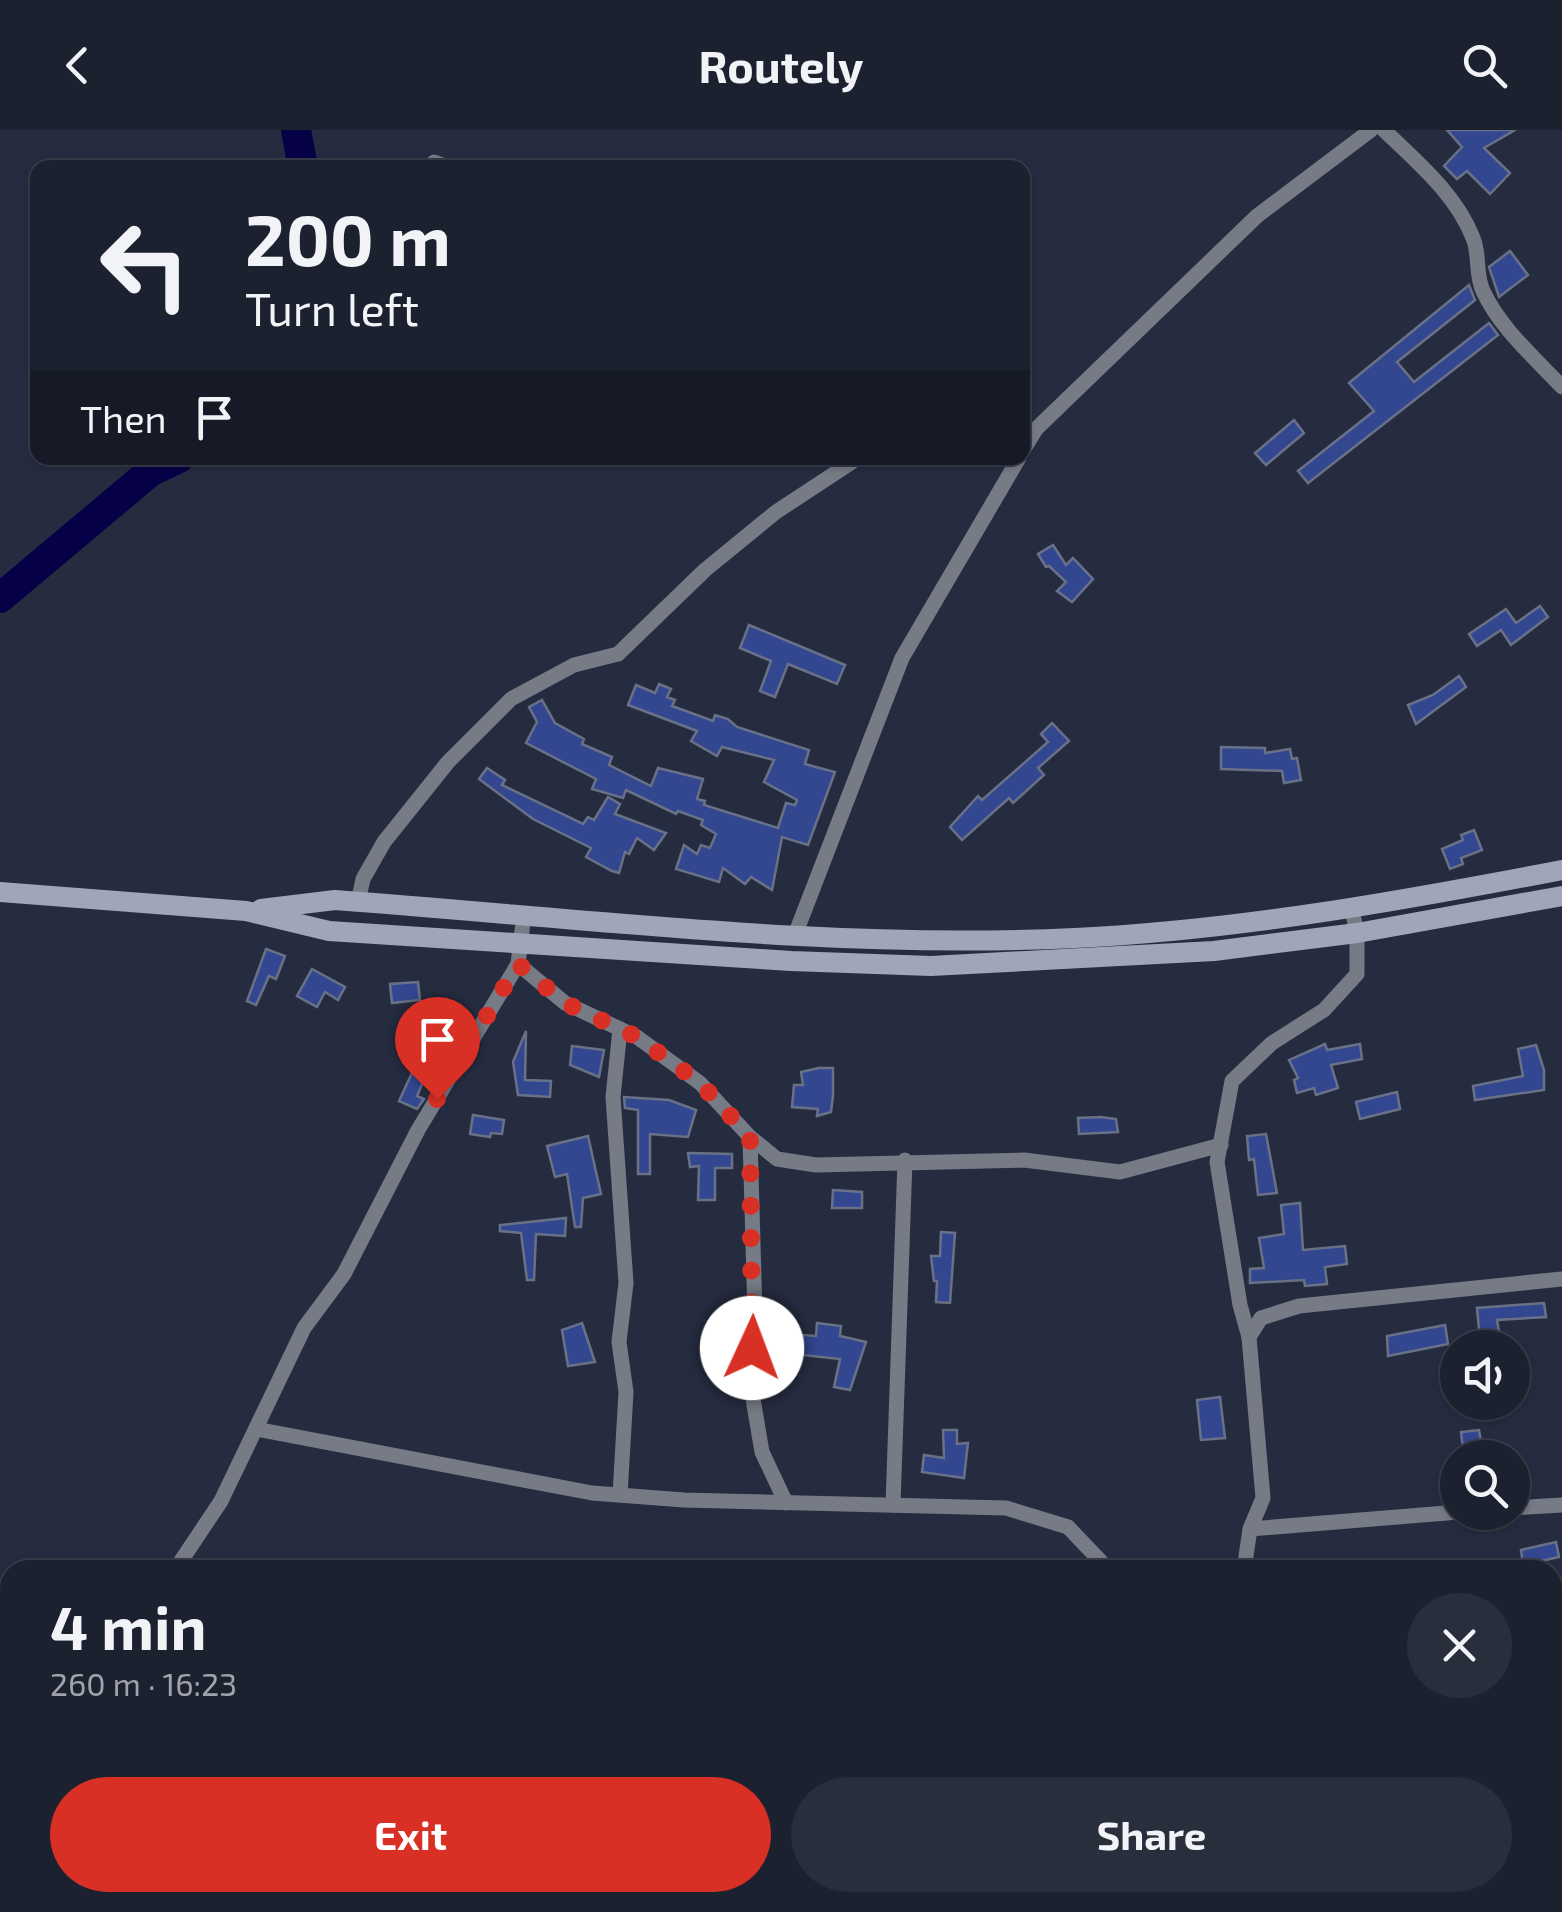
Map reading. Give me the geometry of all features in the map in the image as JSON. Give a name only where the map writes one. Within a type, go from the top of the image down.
[{"type":"main road","points":[[246,911],[335,900],[795,934],[931,940],[1074,938],[1212,928],[1352,910],[1562,870]]},
{"type":"main road","points":[[0,892],[246,911],[329,931],[791,961],[931,966],[1214,952],[1357,933],[1562,896]]},
{"type":"street","points":[[1030,426],[1256,216],[1371,130]]},
{"type":"street","points":[[1384,130],[1450,196],[1474,241],[1483,292],[1507,328],[1562,387]]},
{"type":"street","points":[[358,902],[364,879],[384,842],[448,762],[511,699],[574,665],[618,654],[705,570],[776,512],[847,465]]},
{"type":"street","points":[[795,934],[902,658],[1015,465]]},
{"type":"street","points":[[1245,1560],[1250,1529],[1263,1498],[1249,1337],[1216,1162],[1232,1080],[1272,1043],[1324,1010],[1356,974],[1357,933],[1352,910]]},
{"type":"street","points":[[182,1560],[221,1501],[304,1328],[344,1274],[418,1130],[518,964],[524,914]]},
{"type":"street","points":[[518,964],[565,1003],[620,1029],[700,1083],[750,1137],[777,1158],[816,1165],[1024,1160],[1120,1172],[1220,1145]]},
{"type":"street","points":[[620,1029],[612,1096],[626,1283],[619,1342],[626,1392],[620,1495]]},
{"type":"street","points":[[750,1137],[755,1315],[750,1381],[762,1452],[786,1503]]},
{"type":"street","points":[[893,1505],[904,1160]]},
{"type":"street","points":[[1249,1337],[1260,1318],[1298,1306],[1562,1279]]},
{"type":"street","points":[[256,1429],[620,1495],[1006,1508],[1068,1527],[1100,1560]]},
{"type":"street","points":[[1530,1507],[1562,1504]]},
{"type":"street","points":[[1250,1529],[1440,1514]]},
{"type":"building","points":[[1447,130],[1515,130],[1484,148],[1510,173],[1490,194],[1467,171],[1457,179],[1444,166],[1462,147]]},
{"type":"building","points":[[1510,251],[1528,275],[1499,297],[1489,267]]},
{"type":"building","points":[[1469,285],[1475,300],[1397,362],[1414,382],[1489,323],[1498,335],[1308,483],[1298,471],[1374,411],[1349,383]]},
{"type":"building","points":[[1294,420],[1304,433],[1266,465],[1255,453]]},
{"type":"building","points":[[1053,545],[1066,565],[1073,558],[1093,579],[1072,602],[1057,591],[1066,582],[1046,567],[1038,554]]},
{"type":"building","points":[[1540,606],[1548,617],[1511,645],[1501,630],[1477,646],[1469,634],[1506,609],[1516,623]]},
{"type":"building","points":[[749,625],[845,665],[837,684],[788,664],[775,697],[760,691],[771,661],[740,648]]},
{"type":"building","points":[[1459,676],[1466,687],[1416,724],[1408,705],[1433,695]]},
{"type":"building","points":[[659,684],[671,689],[667,697],[675,700],[672,706],[713,721],[715,715],[728,719],[737,727],[809,750],[805,764],[835,772],[808,845],[782,837],[772,890],[751,877],[745,884],[723,868],[719,882],[676,869],[684,845],[697,854],[701,845],[710,848],[716,834],[701,825],[703,820],[678,811],[676,814],[626,790],[623,798],[592,789],[596,779],[526,743],[537,722],[529,707],[542,700],[555,723],[584,739],[582,744],[612,757],[609,765],[651,786],[658,768],[703,779],[697,799],[705,801],[704,805],[778,828],[786,803],[795,805],[797,800],[764,782],[774,760],[722,747],[717,756],[691,741],[697,731],[628,705],[636,685],[655,693]]},
{"type":"building","points":[[1052,723],[1069,741],[1038,768],[1044,775],[1013,803],[1009,798],[962,840],[950,827],[978,796],[982,800],[1048,742],[1041,734]]},
{"type":"building","points":[[1221,747],[1265,748],[1265,753],[1290,749],[1292,759],[1297,758],[1301,780],[1284,783],[1282,771],[1221,769]]},
{"type":"building","points":[[487,768],[505,780],[502,785],[583,824],[588,817],[594,820],[608,797],[620,804],[615,814],[666,833],[654,850],[637,838],[629,854],[625,852],[619,873],[612,871],[586,857],[591,848],[533,819],[479,779]]},
{"type":"building","points":[[1474,830],[1482,850],[1461,858],[1463,864],[1450,869],[1442,849]]},
{"type":"building","points":[[266,949],[285,956],[276,979],[269,976],[256,1005],[247,1001]]},
{"type":"building","points":[[312,969],[345,987],[338,1000],[325,992],[317,1007],[297,996]]},
{"type":"building","points":[[418,982],[420,1000],[392,1003],[390,984]]},
{"type":"building","points":[[526,1031],[525,1080],[551,1081],[550,1097],[518,1095],[513,1062]]},
{"type":"building","points":[[1325,1044],[1327,1050],[1360,1044],[1362,1059],[1331,1065],[1338,1088],[1316,1095],[1314,1088],[1297,1093],[1294,1080],[1298,1078],[1289,1060]]},
{"type":"building","points":[[1536,1045],[1544,1070],[1544,1090],[1475,1100],[1473,1086],[1523,1076],[1518,1049]]},
{"type":"building","points":[[572,1046],[604,1050],[599,1077],[570,1065]]},
{"type":"building","points":[[416,1064],[429,1068],[417,1096],[424,1099],[417,1109],[399,1101]]},
{"type":"building","points":[[833,1068],[833,1096],[831,1112],[817,1116],[818,1109],[792,1107],[794,1085],[803,1085],[801,1072]]},
{"type":"building","points":[[1397,1092],[1400,1109],[1360,1119],[1356,1102]]},
{"type":"building","points":[[624,1097],[669,1100],[696,1110],[688,1137],[650,1134],[650,1174],[638,1174],[638,1110],[625,1108]]},
{"type":"building","points":[[473,1115],[504,1120],[502,1134],[470,1134]]},
{"type":"building","points":[[1078,1118],[1116,1119],[1118,1132],[1079,1134]]},
{"type":"building","points":[[1266,1134],[1277,1193],[1258,1195],[1247,1136]]},
{"type":"building","points":[[588,1136],[601,1194],[583,1198],[581,1227],[575,1227],[567,1174],[555,1177],[547,1146]]},
{"type":"building","points":[[688,1153],[732,1154],[732,1168],[715,1168],[715,1200],[698,1200],[699,1166],[690,1167]]},
{"type":"building","points":[[833,1190],[862,1192],[862,1208],[832,1208]]},
{"type":"building","points":[[1300,1203],[1303,1250],[1345,1246],[1347,1264],[1325,1267],[1327,1284],[1305,1286],[1304,1280],[1250,1283],[1250,1269],[1264,1268],[1259,1238],[1284,1234],[1281,1205]]},
{"type":"building","points":[[566,1218],[565,1236],[536,1234],[534,1280],[527,1280],[521,1233],[500,1231],[500,1225]]},
{"type":"building","points":[[941,1232],[955,1233],[950,1303],[936,1302],[937,1281],[931,1256],[940,1256]]},
{"type":"building","points":[[1544,1303],[1546,1317],[1497,1320],[1499,1330],[1479,1330],[1477,1308]]},
{"type":"building","points":[[582,1323],[595,1362],[568,1366],[562,1330]]},
{"type":"building","points":[[817,1323],[841,1326],[840,1336],[866,1342],[850,1390],[834,1387],[840,1359],[802,1355],[803,1335],[816,1336]]},
{"type":"building","points":[[1445,1325],[1446,1330],[1440,1330],[1440,1346],[1388,1356],[1387,1336]]},
{"type":"building","points":[[1220,1397],[1225,1438],[1201,1440],[1197,1400]]},
{"type":"building","points":[[943,1430],[957,1430],[957,1444],[968,1443],[964,1478],[922,1472],[924,1455],[944,1458]]},
{"type":"building","points":[[1479,1430],[1481,1440],[1462,1440],[1461,1432]]},
{"type":"building","points":[[1556,1542],[1559,1557],[1522,1560],[1521,1550]]},
{"type":"waterway","points":[[296,130],[302,160]]},
{"type":"waterway","points":[[0,598],[150,472],[164,465]]},
{"type":"route","points":[[437,1099],[518,964],[565,1003],[637,1037],[700,1083],[750,1137],[754,1201],[752,1348]]}]
